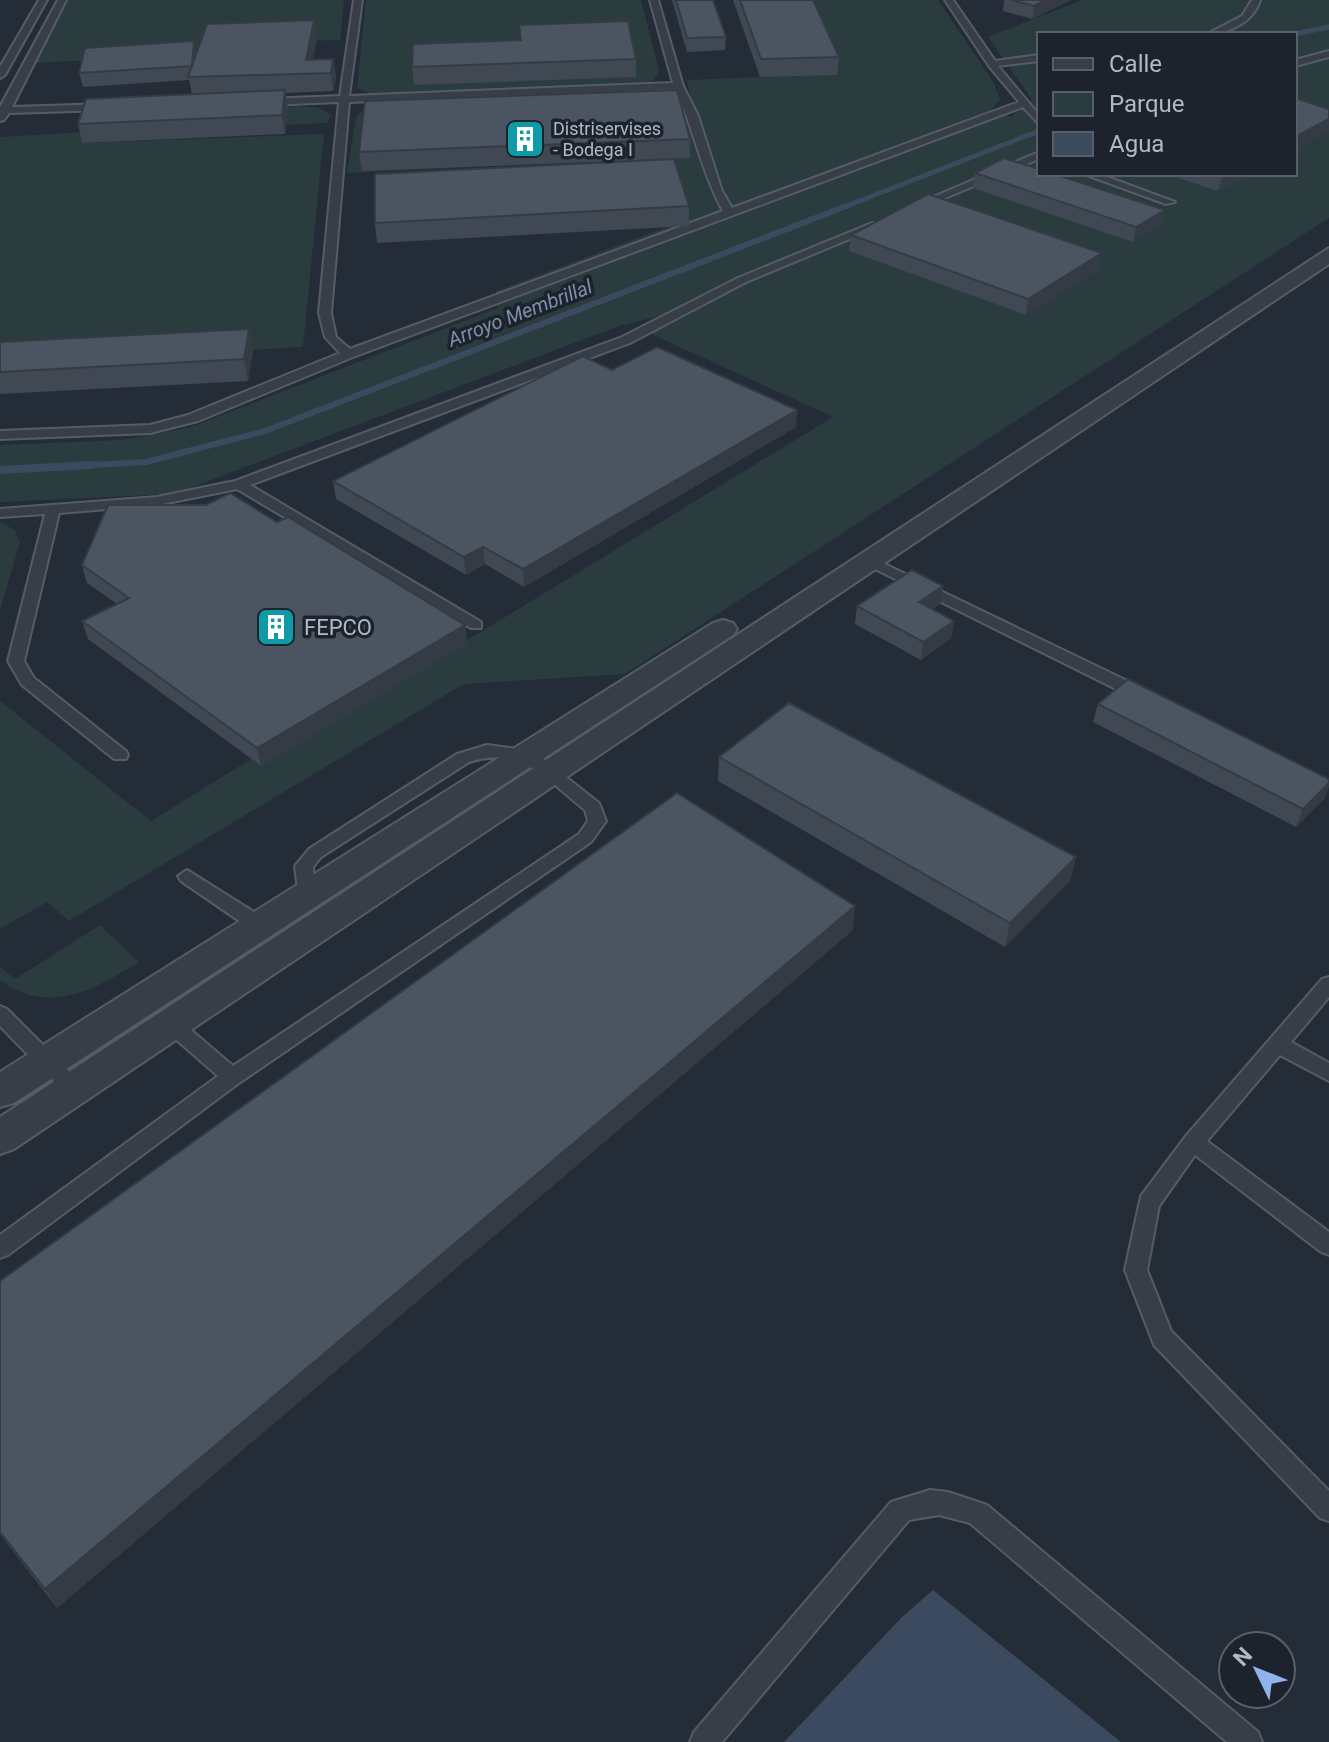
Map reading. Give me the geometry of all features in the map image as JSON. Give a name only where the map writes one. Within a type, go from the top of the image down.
[{"type":"street","points":[[0,1092],[305,893],[538,764],[868,560],[1182,340],[1329,231]]},
{"type":"street","points":[[0,1138],[171,1024],[538,764],[1182,340],[1329,254]]},
{"type":"lane","points":[[0,75],[43,0]]},
{"type":"lane","points":[[0,121],[62,0]]},
{"type":"lane","points":[[349,354],[334,344],[325,330],[325,313],[344,100],[358,0]]},
{"type":"lane","points":[[654,0],[678,86],[693,116],[717,191],[729,212]]},
{"type":"lane","points":[[949,0],[992,64],[1037,119]]},
{"type":"lane","points":[[1215,32],[1245,18],[1255,8],[1256,0]]},
{"type":"lane","points":[[1297,62],[1329,54]]},
{"type":"lane","points":[[992,64],[1037,58]]},
{"type":"lane","points":[[252,103],[678,86]]},
{"type":"lane","points":[[3,110],[114,106]]},
{"type":"lane","points":[[0,435],[150,429],[169,425],[729,212],[1028,108]]},
{"type":"lane","points":[[905,211],[1037,156]]},
{"type":"lane","points":[[1095,176],[1170,202]]},
{"type":"lane","points":[[0,513],[196,495],[239,484],[626,340],[742,280],[879,223]]},
{"type":"lane","points":[[239,484],[476,625]]},
{"type":"lane","points":[[53,510],[16,661],[28,681],[120,755]]},
{"type":"lane","points":[[868,560],[1163,706]]},
{"type":"lane","points":[[0,1248],[232,1077],[585,838],[597,821],[593,807],[538,764]]},
{"type":"lane","points":[[187,876],[258,924]]},
{"type":"lane","points":[[1329,984],[1193,1142],[1149,1203],[1136,1270],[1162,1338],[1329,1509]]},
{"type":"lane","points":[[0,1014],[74,1089]]},
{"type":"lane","points":[[171,1024],[232,1077]]},
{"type":"lane","points":[[1277,1044],[1329,1073]]},
{"type":"lane","points":[[1193,1142],[1329,1245]]},
{"type":"lane","points":[[704,1742],[900,1511],[924,1500],[978,1514],[1248,1742]]},
{"type":"green space","points":[[67,0],[344,0],[340,40],[202,44],[197,55],[34,63]]},
{"type":"green space","points":[[366,0],[641,0],[659,71],[654,80],[636,86],[371,94],[357,88]]},
{"type":"green space","points":[[804,0],[938,0],[994,83],[1000,100],[991,109],[1011,117],[1032,100],[988,37],[1082,0],[1329,0],[1329,218],[625,674],[464,684],[69,921],[47,902],[0,929],[0,701],[151,821],[251,759],[261,766],[833,417],[649,333],[664,327],[667,314],[619,326],[174,494],[0,502],[0,445],[122,440],[191,427],[498,308],[496,291],[667,227],[688,225],[579,183],[581,162],[347,173],[356,117],[365,108],[692,104],[687,80],[837,74]]},
{"type":"green space","points":[[297,106],[319,108],[331,115],[327,123],[286,125],[288,109],[91,114]]},
{"type":"green space","points":[[86,132],[83,143],[324,134],[303,347],[0,364],[0,137]]},
{"type":"green space","points":[[0,522],[15,530],[20,542],[0,611]]},
{"type":"green space","points":[[100,925],[139,962],[105,982],[71,995],[53,998],[18,991],[0,980],[0,967],[15,979]]},
{"type":"water","points":[[933,1590],[1121,1742],[784,1742],[901,1618]]},
{"type":"building","points":[[676,0],[713,0],[726,37],[687,38]]},
{"type":"building","points":[[740,0],[813,0],[839,57],[761,59]]},
{"type":"building","points":[[1012,0],[1046,0],[1034,6]]},
{"type":"building","points":[[314,20],[306,60],[333,59],[331,73],[188,77],[207,24]]},
{"type":"building","points":[[628,21],[636,59],[412,67],[413,44],[521,40],[519,25]]},
{"type":"building","points":[[194,41],[192,66],[79,73],[85,48]]},
{"type":"building","points":[[285,90],[282,115],[78,124],[86,99]]},
{"type":"building","name":"Distriservises - Bodega I","points":[[677,90],[690,139],[359,152],[365,101]]},
{"type":"building","points":[[1297,99],[1329,109],[1329,119],[1297,136]]},
{"type":"building","points":[[1004,158],[1037,168],[1037,176],[1060,176],[1165,210],[1136,227],[975,173]]},
{"type":"building","points":[[674,159],[689,206],[375,223],[375,174]]},
{"type":"building","points":[[928,194],[1102,253],[1028,299],[851,235]]},
{"type":"building","points":[[249,329],[244,359],[0,372],[0,342]]},
{"type":"building","points":[[657,347],[797,410],[523,569],[483,547],[464,557],[333,481],[583,356],[612,370]]},
{"type":"building","name":"FEPCO","points":[[230,493],[277,522],[288,517],[465,625],[257,748],[82,621],[129,598],[82,565],[108,505],[206,505]]},
{"type":"building","points":[[912,570],[943,586],[919,602],[954,621],[923,642],[857,606]]},
{"type":"building","points":[[1128,679],[1329,779],[1329,783],[1303,809],[1098,704]]},
{"type":"building","points":[[789,703],[1076,857],[1010,923],[719,757]]},
{"type":"building","points":[[677,793],[855,906],[45,1589],[0,1532],[0,1281]]},
{"type":"waterway","name":"Arroyo Membrillal","points":[[1297,34],[1329,27]]},
{"type":"waterway","name":"Arroyo Membrillal","points":[[844,207],[1037,132]]},
{"type":"waterway","name":"Arroyo Membrillal","points":[[92,465],[146,462],[265,431],[849,205]]},
{"type":"waterway","name":"Arroyo Membrillal","points":[[0,470],[92,465]]},
{"type":"waterway","name":"Arroyo Membrillal","points":[[56,467],[92,465]]},
{"type":"place","name":"Distriservises - Bodega I","points":[[525,139]]},
{"type":"place","name":"FEPCO","points":[[276,627]]}]
